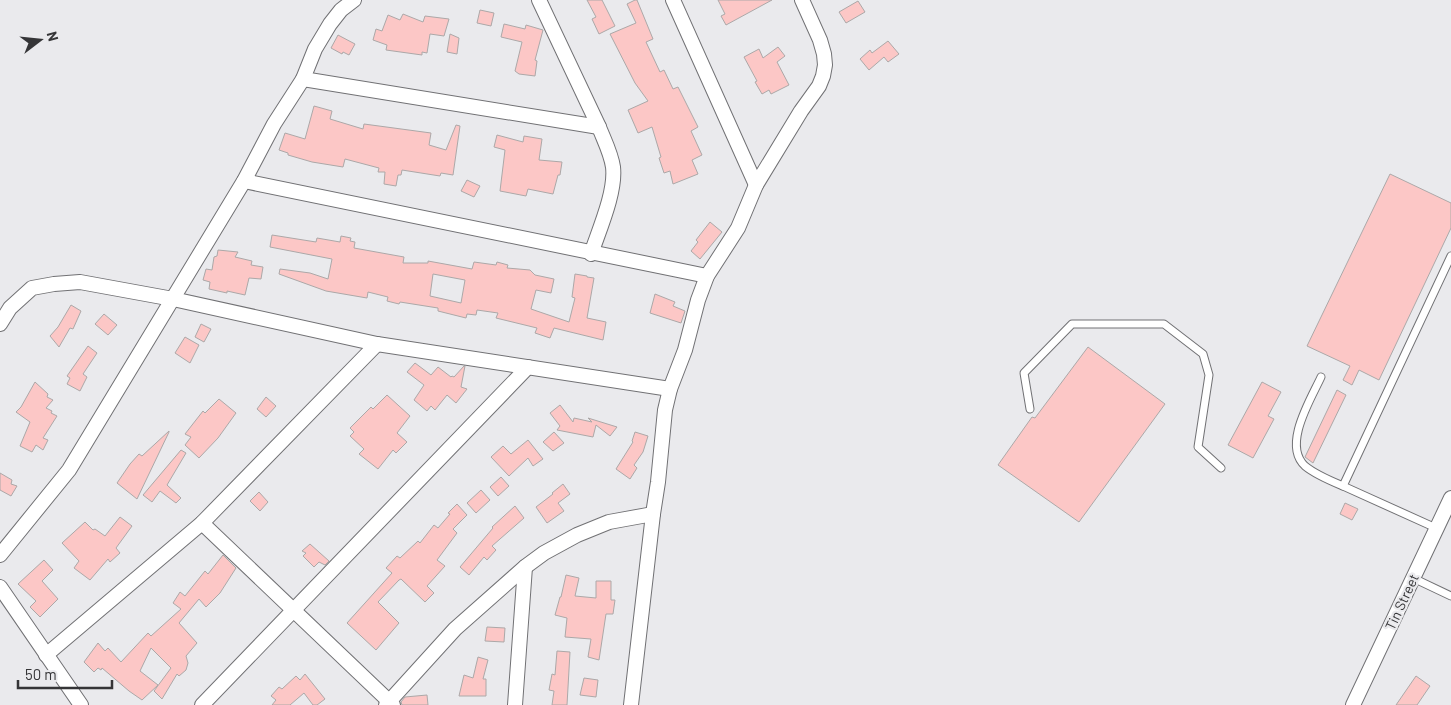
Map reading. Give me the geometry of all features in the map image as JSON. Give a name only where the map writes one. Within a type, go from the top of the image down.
[{"type":"street","points":[[0,555],[69,470],[244,181],[274,124],[303,79],[315,49],[330,24],[341,10],[354,0]]},
{"type":"street","points":[[539,0],[599,127],[611,158],[612,188],[591,254]]},
{"type":"street","points":[[672,0],[756,185]]},
{"type":"street","points":[[631,705],[665,410],[670,389],[685,350],[698,300],[707,276],[738,228],[756,185],[824,76],[824,54],[820,40],[802,0]]},
{"type":"street","points":[[303,79],[599,127]]},
{"type":"street","points":[[244,181],[591,254],[707,276]]},
{"type":"street","points":[[0,324],[10,308],[32,288],[80,282],[377,344],[670,389]]},
{"type":"street","points":[[46,655],[202,523],[377,344]]},
{"type":"street","points":[[202,705],[528,367]]},
{"type":"street","name":"Tin Street","points":[[1353,705],[1451,498]]},
{"type":"street","points":[[202,523],[389,704],[455,629],[525,567],[544,553],[577,535],[609,522],[653,514]]},
{"type":"street","points":[[515,705],[525,567]]},
{"type":"street","points":[[0,587],[81,705]]},
{"type":"lane","points":[[1343,486],[1451,256]]},
{"type":"lane","points":[[1030,408],[1024,373],[1072,324],[1164,324],[1203,354],[1209,375],[1198,447],[1221,468]]},
{"type":"lane","points":[[1321,376],[1301,421],[1297,438],[1297,449],[1305,466],[1327,479],[1436,528]]},
{"type":"lane","points":[[1414,578],[1451,596]]},
{"type":"building","points":[[587,0],[602,0],[615,26],[599,34],[592,19],[596,17]]},
{"type":"building","points":[[637,0],[653,39],[646,42],[660,72],[664,70],[673,89],[678,87],[698,127],[691,131],[702,155],[692,160],[698,174],[673,184],[670,171],[664,173],[652,127],[638,133],[628,110],[648,101],[635,83],[610,34],[636,23],[627,4]]},
{"type":"building","points":[[718,0],[772,0],[726,25],[721,16],[725,14]]},
{"type":"building","points":[[858,1],[865,12],[846,23],[839,12]]},
{"type":"building","points":[[480,10],[494,13],[491,26],[477,23]]},
{"type":"building","points":[[403,14],[423,22],[425,16],[449,19],[444,36],[430,34],[427,53],[422,52],[422,55],[386,50],[387,45],[373,40],[376,29],[382,31],[388,15],[400,20]]},
{"type":"building","points":[[504,24],[525,29],[526,25],[543,30],[535,60],[537,61],[535,76],[519,74],[515,71],[522,42],[501,37]]},
{"type":"building","points":[[450,34],[459,38],[457,54],[447,52]]},
{"type":"building","points":[[338,35],[355,44],[349,55],[343,52],[342,54],[331,48]]},
{"type":"building","points":[[888,41],[899,54],[888,62],[884,57],[869,70],[860,59],[870,50],[872,53]]},
{"type":"building","points":[[778,47],[785,56],[777,62],[789,85],[771,94],[769,90],[762,94],[744,57],[759,49],[763,58]]},
{"type":"building","points":[[314,106],[332,111],[330,119],[363,129],[364,124],[431,133],[429,145],[446,150],[456,125],[460,126],[453,175],[441,173],[440,176],[402,170],[401,175],[398,175],[396,186],[384,184],[385,172],[378,172],[379,168],[345,159],[343,167],[312,162],[288,155],[288,153],[279,150],[285,133],[305,139]]},
{"type":"building","points":[[497,135],[523,142],[524,136],[542,139],[539,160],[562,162],[560,175],[558,175],[553,194],[528,189],[526,196],[500,191],[505,150],[494,147]]},
{"type":"building","points":[[1390,174],[1451,203],[1451,228],[1379,380],[1359,370],[1352,385],[1343,380],[1350,366],[1307,346]]},
{"type":"building","points":[[467,180],[480,186],[474,197],[461,191]]},
{"type":"building","points":[[710,222],[722,232],[700,259],[691,251],[698,242],[696,240]]},
{"type":"building","points":[[272,235],[316,242],[317,238],[340,242],[341,236],[351,238],[350,241],[355,242],[354,248],[404,257],[403,263],[428,263],[428,261],[472,269],[474,262],[496,265],[497,262],[508,265],[507,268],[530,270],[535,275],[554,279],[551,293],[536,290],[531,309],[569,322],[575,298],[572,297],[575,274],[587,276],[594,278],[587,318],[606,322],[603,340],[554,328],[550,338],[535,333],[537,328],[496,318],[498,313],[477,310],[476,315],[467,314],[466,318],[438,311],[438,308],[387,301],[388,297],[368,292],[367,298],[326,291],[279,274],[280,269],[310,273],[328,279],[332,259],[270,247]],"holes":[[[433,274],[465,280],[461,303],[430,296]]]},
{"type":"building","points":[[218,250],[238,252],[235,257],[252,261],[251,265],[263,267],[261,279],[249,278],[245,295],[209,289],[210,282],[203,280],[206,269],[212,270],[214,257],[217,256]]},
{"type":"building","points":[[655,294],[675,302],[673,306],[685,311],[681,323],[650,313]]},
{"type":"building","points":[[71,305],[81,311],[73,329],[70,328],[59,347],[50,336],[58,327]]},
{"type":"building","points":[[104,314],[117,325],[108,335],[95,324]]},
{"type":"building","points":[[201,324],[211,329],[204,342],[195,337]]},
{"type":"building","points":[[185,337],[199,345],[190,363],[175,353]]},
{"type":"building","points":[[88,346],[97,353],[83,374],[87,377],[80,391],[67,384],[70,378],[67,376]]},
{"type":"building","points":[[1088,347],[1165,404],[1079,522],[998,465],[1032,417],[1035,418]]},
{"type":"building","points":[[415,363],[431,375],[438,367],[451,377],[454,377],[465,366],[461,387],[467,389],[456,403],[447,395],[435,410],[431,406],[427,411],[414,400],[424,385],[407,372]]},
{"type":"building","points":[[35,382],[48,394],[47,397],[53,400],[46,408],[57,416],[43,438],[48,440],[43,450],[36,445],[32,452],[20,446],[30,422],[16,412],[21,407]]},
{"type":"building","points":[[1262,382],[1281,392],[1268,416],[1274,419],[1253,458],[1228,445]]},
{"type":"building","points":[[1337,390],[1346,395],[1313,463],[1305,457]]},
{"type":"building","points":[[387,395],[410,416],[397,433],[407,442],[396,453],[393,450],[378,469],[359,454],[364,449],[350,436],[354,432],[350,428],[371,407],[373,409]]},
{"type":"building","points":[[266,397],[276,406],[266,417],[257,409]]},
{"type":"building","points":[[219,399],[236,413],[218,438],[199,458],[185,445],[191,437],[185,434],[203,411],[205,413]]},
{"type":"building","points":[[560,405],[573,422],[574,418],[592,422],[588,418],[617,427],[610,436],[596,425],[593,437],[557,430],[560,426],[550,413]]},
{"type":"building","points":[[169,431],[137,499],[117,483],[139,454],[142,456]]},
{"type":"building","points":[[554,432],[564,443],[553,451],[543,442]]},
{"type":"building","points":[[635,432],[648,436],[643,452],[634,465],[637,468],[630,479],[616,469],[633,442]]},
{"type":"building","points":[[528,440],[543,459],[533,466],[528,458],[509,476],[491,457],[503,446],[511,454]]},
{"type":"building","points":[[181,450],[186,453],[167,485],[181,498],[176,503],[160,491],[152,502],[143,495]]},
{"type":"building","points":[[0,473],[12,480],[11,484],[17,486],[11,496],[0,490]]},
{"type":"building","points":[[501,477],[509,486],[498,496],[490,487]]},
{"type":"building","points":[[563,484],[570,494],[558,503],[564,511],[547,523],[536,507]]},
{"type":"building","points":[[481,490],[490,500],[476,513],[467,503]]},
{"type":"building","points":[[259,492],[268,502],[260,511],[250,501]]},
{"type":"building","points":[[1345,503],[1358,509],[1352,520],[1340,514]]},
{"type":"building","points":[[457,504],[467,515],[453,529],[457,533],[437,560],[445,566],[427,586],[434,593],[425,602],[401,579],[399,580],[378,602],[399,623],[376,650],[347,623],[392,573],[386,568],[397,556],[400,558],[418,541],[420,543],[434,525],[438,528]]},
{"type":"building","points":[[515,506],[524,518],[492,546],[496,550],[487,560],[484,557],[469,575],[460,567],[492,527]]},
{"type":"building","points":[[120,517],[132,526],[116,548],[120,553],[110,562],[108,559],[90,580],[74,568],[79,561],[62,543],[85,522],[93,530],[95,529],[105,536]]},
{"type":"building","points":[[310,544],[329,561],[325,565],[319,562],[314,567],[303,556],[306,553],[302,551]]},
{"type":"building","points":[[223,555],[236,568],[220,593],[206,607],[199,599],[179,623],[197,643],[186,656],[188,663],[186,670],[179,676],[177,674],[162,699],[154,691],[171,668],[151,648],[140,671],[158,685],[142,700],[102,668],[101,670],[98,668],[94,672],[84,662],[98,643],[105,651],[108,648],[121,662],[148,633],[151,636],[181,609],[173,603],[180,592],[185,596],[205,571],[208,574]]},
{"type":"building","points":[[44,560],[53,570],[42,581],[58,599],[40,617],[30,607],[36,601],[18,584]]},
{"type":"building","points":[[566,575],[579,578],[575,596],[596,598],[596,581],[611,581],[611,600],[615,600],[613,614],[606,614],[599,660],[588,657],[591,639],[565,637],[567,618],[555,615]]},
{"type":"building","points":[[487,627],[505,628],[504,642],[485,641]]},
{"type":"building","points":[[557,651],[570,652],[567,705],[552,705],[554,691],[549,690],[552,674],[555,675]]},
{"type":"building","points":[[478,657],[488,660],[483,679],[486,679],[486,696],[459,696],[464,675],[473,678]]},
{"type":"building","points":[[305,674],[325,699],[317,705],[313,705],[304,693],[290,705],[272,705],[276,700],[271,696],[279,687],[282,689],[296,676],[300,680]]},
{"type":"building","points":[[1416,676],[1430,686],[1417,705],[1396,705]]},
{"type":"building","points":[[584,678],[598,680],[596,697],[580,695]]},
{"type":"building","points":[[427,695],[428,705],[402,705],[401,702],[405,697]]}]
